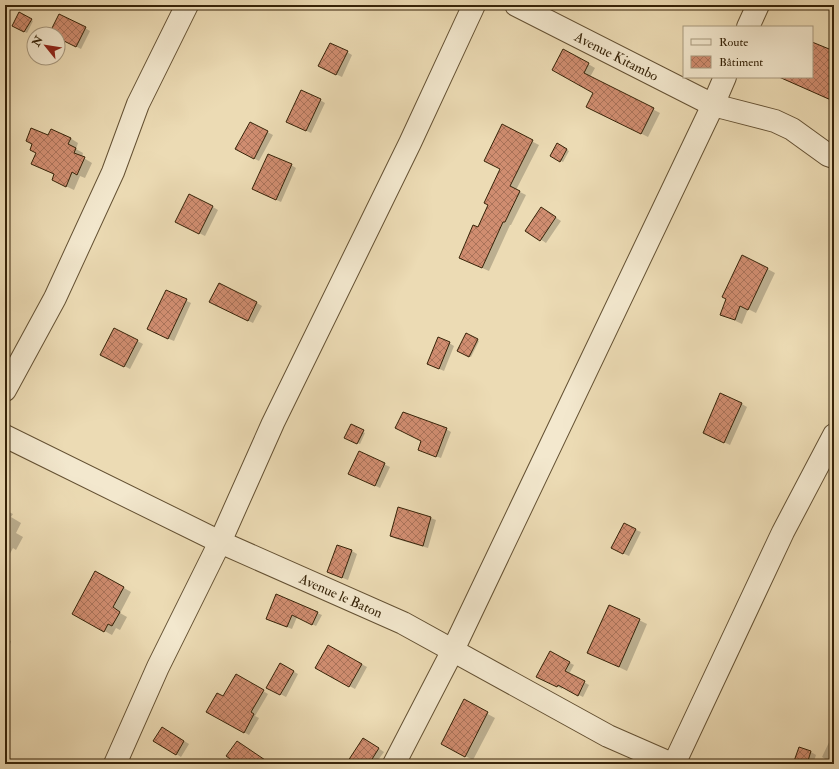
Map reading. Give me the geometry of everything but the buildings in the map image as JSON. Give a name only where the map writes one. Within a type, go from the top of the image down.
[{"type":"street","points":[[5,390],[55,298],[114,172],[138,104],[187,5]]},
{"type":"street","points":[[115,764],[158,667],[220,542],[274,423],[410,143],[474,5]]},
{"type":"street","name":"Avenue Kitambo","points":[[516,5],[713,105],[775,121],[792,129],[828,155],[834,157]]},
{"type":"street","points":[[748,26],[758,5]]},
{"type":"street","points":[[394,764],[453,650],[725,78]]},
{"type":"street","points":[[673,764],[783,532],[834,435]]},
{"type":"street","name":"Avenue le Baton","points":[[5,436],[220,542],[403,623],[608,736],[673,764]]}]
